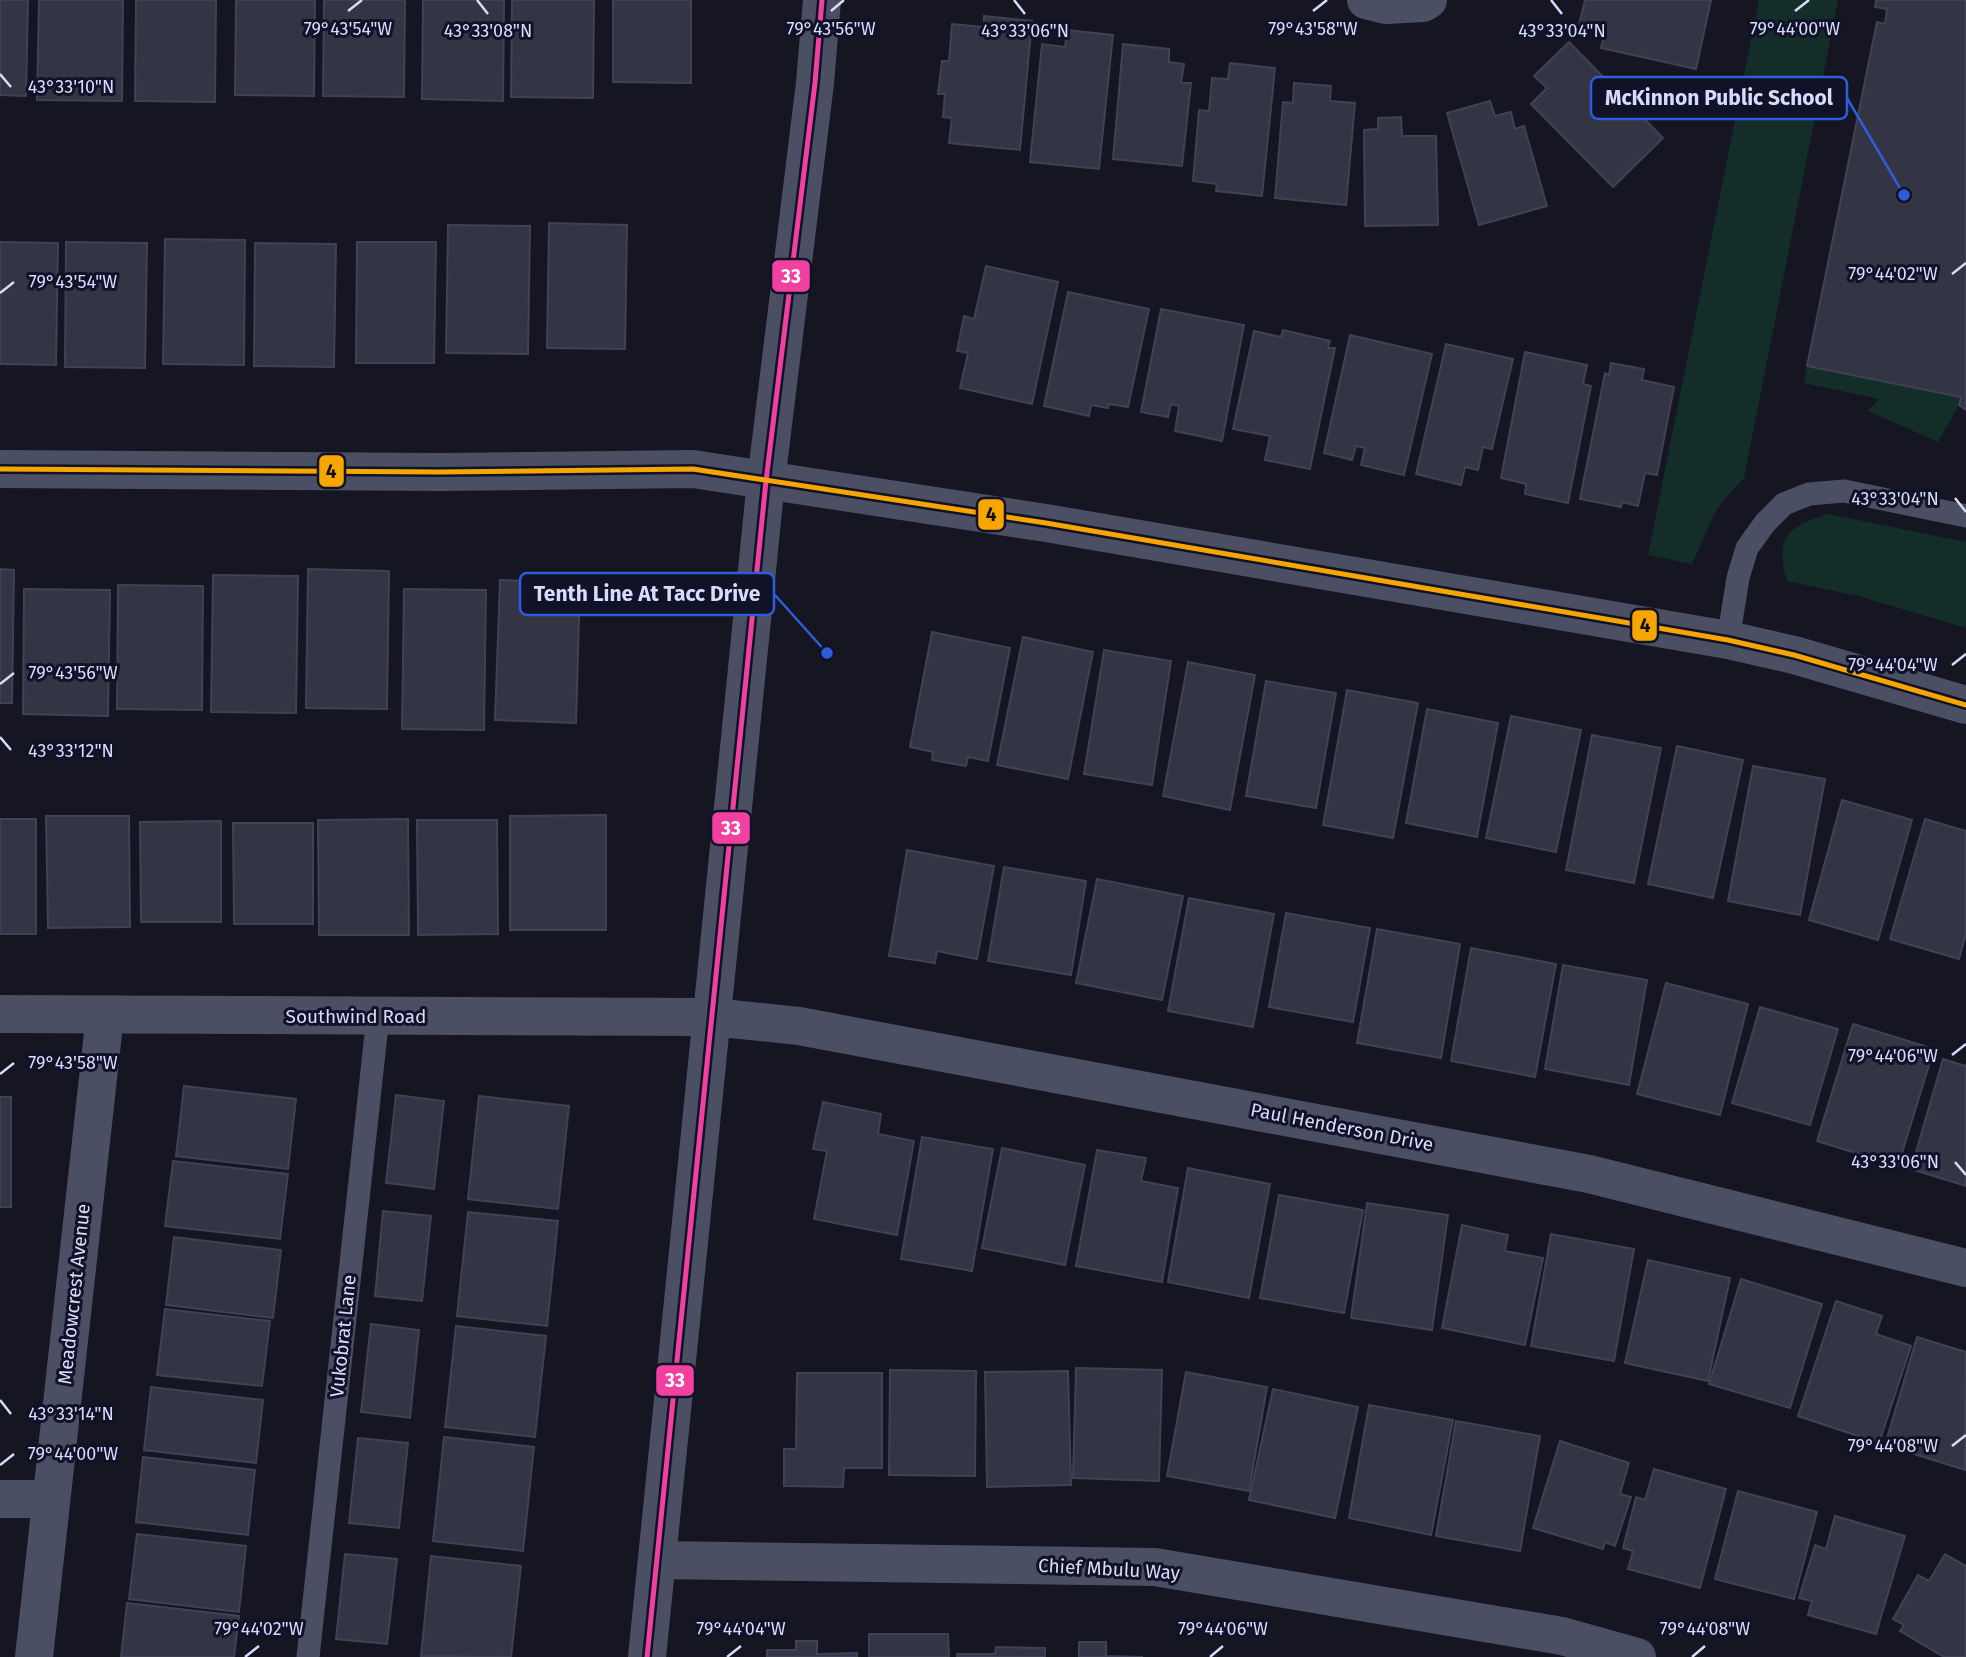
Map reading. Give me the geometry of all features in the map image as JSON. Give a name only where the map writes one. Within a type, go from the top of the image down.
[{"type":"street","points":[[647,1657],[766,481],[815,83],[822,0]]},
{"type":"street","points":[[1366,0],[1386,5],[1423,3],[1428,0]]},
{"type":"street","points":[[0,469],[426,472],[693,469],[1046,523],[1728,640],[1794,655],[1966,705]]},
{"type":"street","name":"Southwind Road","points":[[0,1014],[712,1017]]},
{"type":"street","name":"Meadowcrest Avenue","points":[[34,1657],[105,1015]]},
{"type":"street","name":"Paul Henderson Drive","points":[[712,1017],[799,1026],[1589,1174],[1966,1268]]},
{"type":"street","points":[[0,1499],[51,1499]]},
{"type":"street","name":"Chief Mbulu Way","points":[[657,1560],[1155,1567],[1562,1636],[1637,1657]]},
{"type":"lane","points":[[1728,640],[1738,578],[1747,548],[1765,523],[1784,504],[1809,494],[1844,491],[1966,516]]},
{"type":"lane","name":"Vukobrat Lane","points":[[308,1657],[378,1016]]},
{"type":"green space","points":[[1759,0],[1838,0],[1744,478],[1716,512],[1692,564],[1648,555]]},
{"type":"green space","points":[[1807,366],[1961,397],[1938,442],[1868,411],[1879,399],[1804,383]]},
{"type":"green space","points":[[1828,514],[1966,542],[1966,628],[1858,596],[1787,581],[1782,554],[1788,536],[1803,523]]},
{"type":"building","points":[[0,0],[28,0],[26,96],[0,95]]},
{"type":"building","points":[[39,0],[123,0],[122,101],[37,100]]},
{"type":"building","points":[[136,0],[216,0],[215,102],[135,101]]},
{"type":"building","points":[[236,0],[315,0],[314,96],[235,95]]},
{"type":"building","points":[[324,0],[405,0],[404,97],[323,96]]},
{"type":"building","points":[[423,0],[504,0],[503,101],[422,99]]},
{"type":"building","points":[[512,0],[594,0],[593,98],[511,97]]},
{"type":"building","points":[[613,0],[691,0],[691,83],[613,82]]},
{"type":"building","points":[[1585,0],[1711,0],[1696,69],[1601,48],[1605,31],[1579,25]]},
{"type":"building","points":[[1876,0],[1966,0],[1966,410],[1959,405],[1961,397],[1807,366],[1877,22],[1885,24],[1887,9],[1875,7]]},
{"type":"building","points":[[984,16],[1032,21],[1020,150],[949,143],[952,118],[943,117],[945,94],[938,94],[942,61],[949,61],[952,24],[984,27]]},
{"type":"building","points":[[1067,30],[1113,35],[1099,169],[1030,162],[1042,44],[1065,47]]},
{"type":"building","points":[[1569,42],[1663,138],[1613,187],[1531,104],[1547,88],[1534,76]]},
{"type":"building","points":[[1123,44],[1169,49],[1169,62],[1184,64],[1181,83],[1191,83],[1182,166],[1113,159]]},
{"type":"building","points":[[1230,63],[1275,68],[1262,196],[1216,191],[1217,184],[1193,181],[1199,110],[1209,111],[1212,78],[1228,79]]},
{"type":"building","points":[[1294,83],[1331,86],[1330,101],[1355,103],[1346,205],[1275,198],[1283,102],[1293,103]]},
{"type":"building","points":[[1490,101],[1495,116],[1511,112],[1515,129],[1524,126],[1547,206],[1479,225],[1447,113]]},
{"type":"building","points":[[1401,117],[1402,136],[1436,136],[1438,225],[1365,226],[1364,130],[1378,129],[1378,118]]},
{"type":"building","points":[[549,223],[627,225],[625,349],[547,348]]},
{"type":"building","points":[[448,225],[530,226],[528,354],[446,353]]},
{"type":"building","points":[[165,239],[245,240],[244,365],[163,364]]},
{"type":"building","points":[[0,242],[58,243],[56,365],[0,364]]},
{"type":"building","points":[[66,242],[147,243],[145,368],[65,367]]},
{"type":"building","points":[[357,242],[436,242],[434,363],[356,363]]},
{"type":"building","points":[[255,243],[336,244],[334,367],[254,366]]},
{"type":"building","points":[[986,266],[1058,282],[1032,404],[960,388],[968,353],[957,351],[964,316],[974,319]]},
{"type":"building","points":[[1068,292],[1149,309],[1128,407],[1091,405],[1089,416],[1044,406]]},
{"type":"building","points":[[1161,309],[1244,325],[1222,441],[1175,431],[1179,406],[1171,404],[1168,417],[1141,412]]},
{"type":"building","points":[[1283,330],[1330,341],[1328,348],[1335,348],[1310,469],[1265,460],[1270,436],[1233,429],[1254,331],[1281,337]]},
{"type":"building","points":[[1350,335],[1432,354],[1404,475],[1361,465],[1365,448],[1356,446],[1352,460],[1324,453]]},
{"type":"building","points":[[1446,344],[1513,359],[1492,449],[1483,447],[1478,470],[1465,467],[1461,485],[1416,474]]},
{"type":"building","points":[[1525,352],[1587,365],[1583,384],[1591,386],[1568,503],[1525,494],[1526,484],[1501,478]]},
{"type":"building","points":[[1611,363],[1644,369],[1642,380],[1674,387],[1657,475],[1645,473],[1638,506],[1622,502],[1621,507],[1580,499],[1605,373],[1609,375]]},
{"type":"building","points":[[0,569],[14,570],[12,703],[0,703]]},
{"type":"building","points":[[308,569],[389,571],[387,709],[306,708]]},
{"type":"building","points":[[213,575],[298,576],[296,713],[211,712]]},
{"type":"building","points":[[500,580],[580,583],[576,723],[495,720]]},
{"type":"building","points":[[118,585],[203,586],[202,710],[117,709]]},
{"type":"building","points":[[24,589],[110,590],[108,716],[23,714]]},
{"type":"building","points":[[404,589],[486,590],[484,730],[402,729]]},
{"type":"building","points":[[932,632],[1010,648],[988,761],[968,757],[966,766],[932,760],[933,752],[910,747]]},
{"type":"building","points":[[1023,637],[1093,652],[1068,779],[997,765]]},
{"type":"building","points":[[1104,650],[1171,661],[1152,785],[1084,774]]},
{"type":"building","points":[[1188,662],[1255,675],[1230,810],[1163,796]]},
{"type":"building","points":[[1266,681],[1336,693],[1316,808],[1246,796]]},
{"type":"building","points":[[1347,690],[1418,703],[1393,838],[1323,825]]},
{"type":"building","points":[[1427,709],[1498,723],[1477,837],[1406,823]]},
{"type":"building","points":[[1511,716],[1581,730],[1556,852],[1486,838]]},
{"type":"building","points":[[1592,735],[1661,748],[1634,883],[1566,870]]},
{"type":"building","points":[[1677,746],[1743,760],[1713,898],[1648,884]]},
{"type":"building","points":[[1753,766],[1825,779],[1800,915],[1728,901]]},
{"type":"building","points":[[1842,800],[1912,820],[1878,940],[1809,920]]},
{"type":"building","points":[[606,815],[606,930],[510,930],[510,816]]},
{"type":"building","points":[[46,816],[129,816],[130,927],[48,928]]},
{"type":"building","points":[[0,819],[36,819],[36,934],[0,934]]},
{"type":"building","points":[[408,819],[409,935],[319,935],[318,820]]},
{"type":"building","points":[[1925,819],[1966,831],[1966,934],[1959,959],[1890,939]]},
{"type":"building","points":[[417,820],[497,820],[498,934],[418,935]]},
{"type":"building","points":[[221,821],[221,922],[141,922],[140,822]]},
{"type":"building","points":[[233,823],[313,823],[313,924],[234,924]]},
{"type":"building","points":[[907,850],[994,866],[977,959],[937,951],[935,963],[889,956]]},
{"type":"building","points":[[1004,867],[1086,881],[1071,975],[988,961]]},
{"type":"building","points":[[1097,879],[1183,896],[1162,1000],[1076,983]]},
{"type":"building","points":[[1189,898],[1274,914],[1253,1027],[1168,1011]]},
{"type":"building","points":[[1286,913],[1370,928],[1353,1022],[1269,1007]]},
{"type":"building","points":[[1377,929],[1460,944],[1441,1058],[1357,1043]]},
{"type":"building","points":[[1471,948],[1556,964],[1535,1077],[1451,1061]]},
{"type":"building","points":[[1563,965],[1647,980],[1629,1085],[1545,1069]]},
{"type":"building","points":[[1666,983],[1748,1004],[1720,1115],[1637,1094]]},
{"type":"building","points":[[1760,1007],[1838,1029],[1810,1125],[1732,1103]]},
{"type":"building","points":[[1853,1024],[1934,1049],[1898,1166],[1817,1141]]},
{"type":"building","points":[[1943,1059],[1965,1066],[1966,1064],[1966,1186],[1911,1169]]},
{"type":"building","points":[[184,1086],[296,1099],[288,1169],[176,1156]]},
{"type":"building","points":[[396,1095],[444,1101],[434,1189],[386,1183]]},
{"type":"building","points":[[479,1096],[569,1106],[558,1209],[468,1199]]},
{"type":"building","points":[[0,1097],[11,1097],[11,1207],[0,1207]]},
{"type":"building","points":[[823,1102],[881,1114],[878,1134],[914,1141],[897,1235],[814,1219],[827,1151],[813,1149]]},
{"type":"building","points":[[922,1137],[993,1149],[972,1271],[901,1259]]},
{"type":"building","points":[[1002,1148],[1085,1165],[1065,1265],[982,1248]]},
{"type":"building","points":[[1097,1150],[1146,1158],[1141,1181],[1178,1188],[1162,1282],[1076,1266]]},
{"type":"building","points":[[173,1161],[288,1174],[280,1239],[165,1226]]},
{"type":"building","points":[[1188,1168],[1270,1184],[1249,1298],[1168,1282]]},
{"type":"building","points":[[1279,1195],[1363,1210],[1344,1313],[1260,1298]]},
{"type":"building","points":[[1367,1203],[1448,1215],[1432,1330],[1351,1318]]},
{"type":"building","points":[[383,1211],[431,1216],[422,1301],[375,1296]]},
{"type":"building","points":[[468,1212],[558,1221],[547,1326],[457,1316]]},
{"type":"building","points":[[1462,1225],[1508,1235],[1505,1251],[1543,1258],[1525,1345],[1442,1328]]},
{"type":"building","points":[[1551,1234],[1634,1249],[1614,1361],[1531,1346]]},
{"type":"building","points":[[174,1237],[281,1250],[273,1318],[166,1305]]},
{"type":"building","points":[[1648,1260],[1730,1278],[1708,1381],[1625,1363]]},
{"type":"building","points":[[1741,1279],[1822,1304],[1790,1408],[1709,1384]]},
{"type":"building","points":[[1836,1301],[1882,1316],[1876,1334],[1911,1346],[1879,1443],[1798,1416]]},
{"type":"building","points":[[165,1309],[270,1321],[262,1386],[157,1375]]},
{"type":"building","points":[[371,1324],[419,1330],[410,1418],[361,1412]]},
{"type":"building","points":[[456,1326],[546,1336],[535,1437],[445,1427]]},
{"type":"building","points":[[1917,1337],[1966,1352],[1965,1470],[1885,1445]]},
{"type":"building","points":[[1076,1368],[1162,1370],[1159,1481],[1073,1478]]},
{"type":"building","points":[[890,1370],[976,1371],[975,1476],[889,1475]]},
{"type":"building","points":[[1068,1371],[1071,1485],[987,1487],[985,1372]]},
{"type":"building","points":[[1186,1372],[1267,1387],[1249,1491],[1167,1476]]},
{"type":"building","points":[[797,1373],[882,1373],[882,1468],[844,1468],[843,1487],[784,1486],[784,1449],[796,1449]]},
{"type":"building","points":[[151,1387],[263,1400],[256,1463],[144,1450]]},
{"type":"building","points":[[1273,1389],[1358,1407],[1335,1518],[1249,1500]]},
{"type":"building","points":[[1369,1405],[1453,1420],[1431,1535],[1349,1518]]},
{"type":"building","points":[[1456,1421],[1540,1436],[1520,1551],[1436,1536]]},
{"type":"building","points":[[444,1437],[534,1447],[523,1551],[433,1541]]},
{"type":"building","points":[[358,1438],[408,1443],[399,1528],[349,1523]]},
{"type":"building","points":[[1560,1441],[1629,1463],[1620,1494],[1631,1497],[1615,1546],[1605,1542],[1603,1549],[1533,1528]]},
{"type":"building","points":[[143,1457],[255,1470],[248,1535],[136,1522]]},
{"type":"building","points":[[1654,1469],[1726,1489],[1700,1588],[1628,1569],[1633,1551],[1623,1548],[1636,1497],[1645,1500]]},
{"type":"building","points":[[1738,1491],[1817,1512],[1794,1599],[1715,1579]]},
{"type":"building","points":[[1835,1516],[1905,1536],[1876,1634],[1808,1615],[1812,1601],[1799,1598],[1815,1545],[1826,1549]]},
{"type":"building","points":[[137,1534],[246,1546],[239,1612],[129,1599]]},
{"type":"building","points":[[345,1554],[397,1559],[387,1644],[336,1639]]},
{"type":"building","points":[[1945,1554],[1966,1566],[1966,1657],[1944,1657],[1900,1631],[1904,1625],[1893,1619],[1918,1575],[1929,1581]]},
{"type":"building","points":[[431,1556],[521,1566],[511,1657],[421,1656]]},
{"type":"building","points":[[127,1603],[239,1616],[234,1657],[121,1657]]},
{"type":"building","points":[[869,1634],[948,1634],[949,1657],[869,1657]]},
{"type":"building","points":[[796,1641],[817,1641],[817,1654],[857,1653],[857,1657],[767,1657],[767,1650],[796,1650]]},
{"type":"building","points":[[1079,1642],[1106,1642],[1106,1656],[1143,1657],[1079,1657]]},
{"type":"building","points":[[996,1647],[1045,1648],[1045,1657],[957,1657],[957,1654],[995,1654]]},
{"type":"transit line","name":"33","points":[[647,1657],[766,481],[815,83],[822,0]]},
{"type":"transit line","name":"4","points":[[0,469],[440,472],[693,469],[1046,523],[1728,640],[1794,655],[1966,705]]},
{"type":"place","name":"McKinnon Public School","points":[[1904,195]]},
{"type":"place","name":"Tenth Line At Tacc Drive","points":[[827,653]]}]
